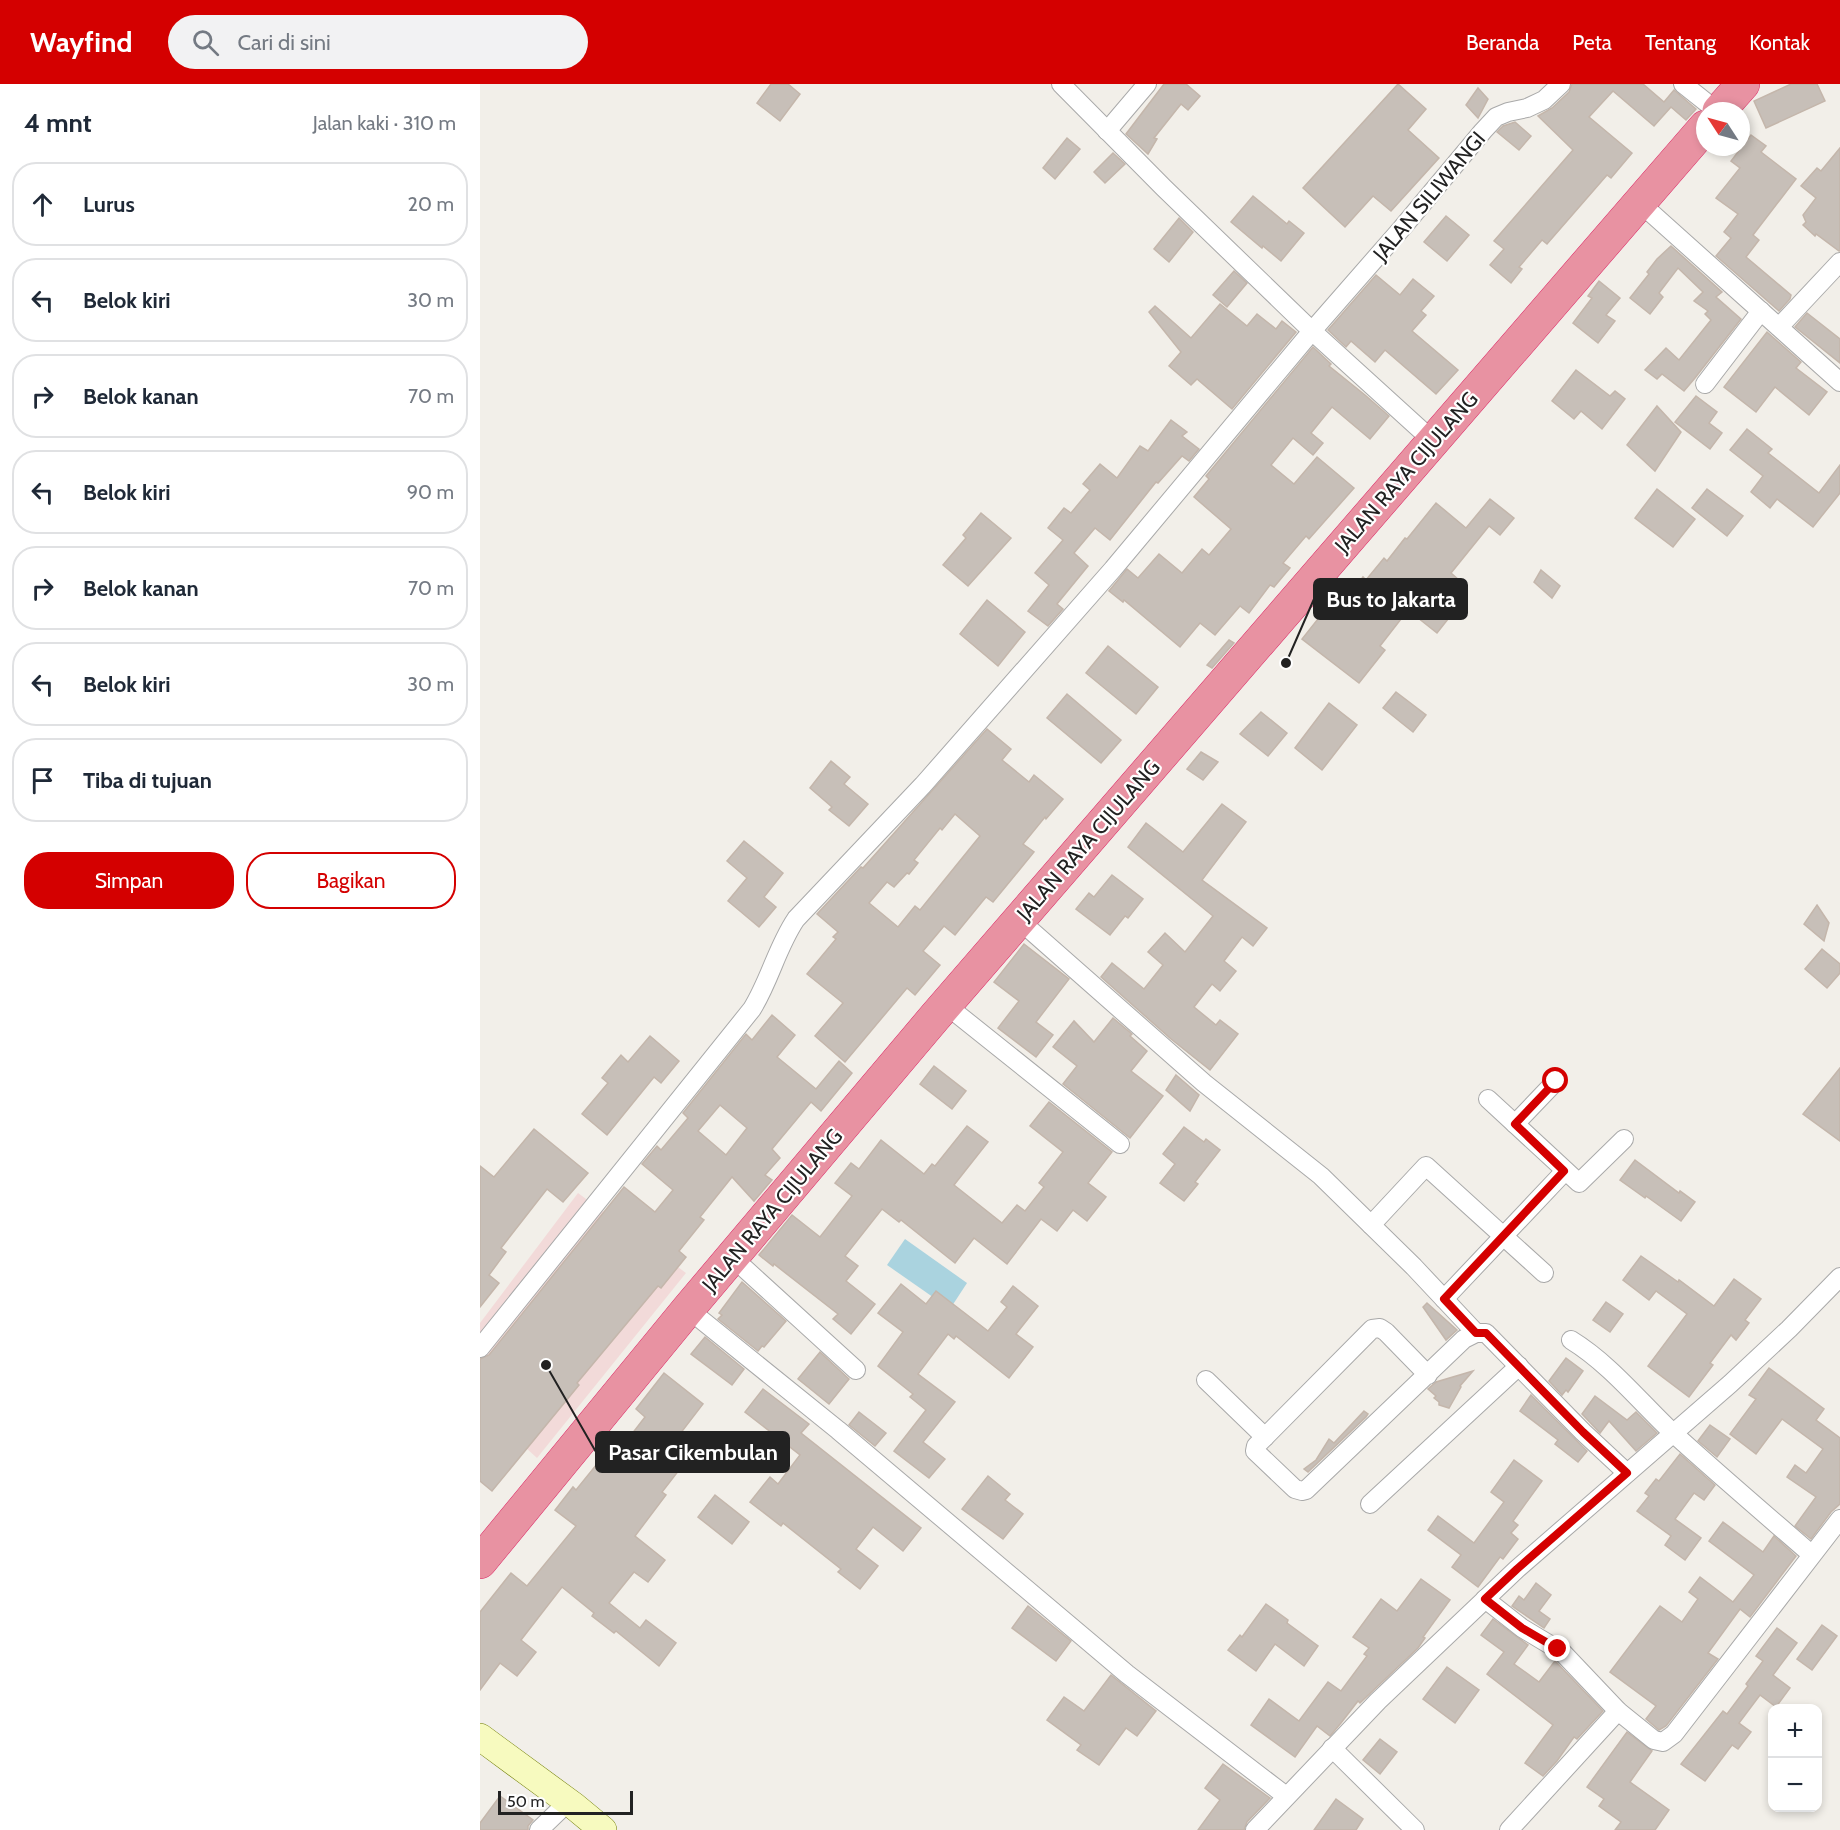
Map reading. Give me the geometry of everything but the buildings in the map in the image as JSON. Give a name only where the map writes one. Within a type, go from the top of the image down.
[{"type":"highway","points":[[1726,102],[1743,84]]},
{"type":"highway","name":"JALAN RAYA CIJULANG","points":[[480,1562],[688,1309],[946,1005],[1696,137]]},
{"type":"street","points":[[1061,84],[1312,331],[1433,441]]},
{"type":"street","points":[[1107,131],[1147,84]]},
{"type":"street","name":"JALAN SILIWANGI","points":[[480,1348],[752,1009],[765,986],[786,934],[796,919],[923,785],[1082,605],[1483,131],[1496,117],[1527,108],[1544,100],[1561,84]]},
{"type":"street","points":[[1683,84],[1706,102]]},
{"type":"street","points":[[1639,202],[1840,382]]},
{"type":"street","points":[[1779,327],[1840,262]]},
{"type":"street","points":[[1705,384],[1761,311]]},
{"type":"street","points":[[1019,920],[1204,1083],[1320,1176],[1371,1225],[1473,1334]]},
{"type":"street","points":[[946,1005],[1120,1144]]},
{"type":"street","points":[[1515,1124],[1556,1081]]},
{"type":"street","points":[[1488,1099],[1579,1183],[1624,1139]]},
{"type":"street","points":[[1371,1225],[1426,1166],[1544,1273]]},
{"type":"street","points":[[1442,1302],[1564,1171]]},
{"type":"street","points":[[732,1257],[856,1370]]},
{"type":"street","points":[[1255,1830],[1378,1701],[1485,1599],[1730,1384],[1790,1329],[1840,1277]]},
{"type":"street","points":[[688,1309],[838,1430],[1127,1674],[1286,1796]]},
{"type":"street","points":[[1428,1376],[1386,1332],[1380,1328],[1372,1329],[1256,1446],[1255,1451],[1295,1489],[1306,1490],[1473,1334],[1486,1333],[1583,1432],[1627,1473]]},
{"type":"street","points":[[1571,1340],[1586,1349],[1673,1433],[1811,1554]]},
{"type":"street","points":[[1370,1504],[1519,1366]]},
{"type":"street","points":[[1206,1380],[1265,1437]]},
{"type":"street","points":[[1485,1599],[1522,1628],[1565,1655],[1618,1712],[1660,1743],[1668,1740],[1674,1734],[1840,1519]]},
{"type":"street","points":[[1509,1830],[1618,1712]]},
{"type":"street","points":[[480,1737],[603,1830]]},
{"type":"street","points":[[1332,1748],[1415,1830]]},
{"type":"street","points":[[540,1830],[568,1802]]},
{"type":"shaded area","points":[[578,1193],[686,1273],[537,1458],[480,1406],[480,1323]]},
{"type":"water","points":[[905,1239],[967,1283],[950,1309],[887,1265]]},
{"type":"place","name":"Bus to Jakarta","points":[[1286,663]]},
{"type":"place","name":"Pasar Cikembulan","points":[[546,1365]]},
{"type":"route","points":[[1556,1081],[1515,1124],[1564,1171],[1444,1299],[1476,1333],[1486,1333],[1583,1432],[1627,1473],[1485,1599],[1522,1628],[1558,1649]]}]
